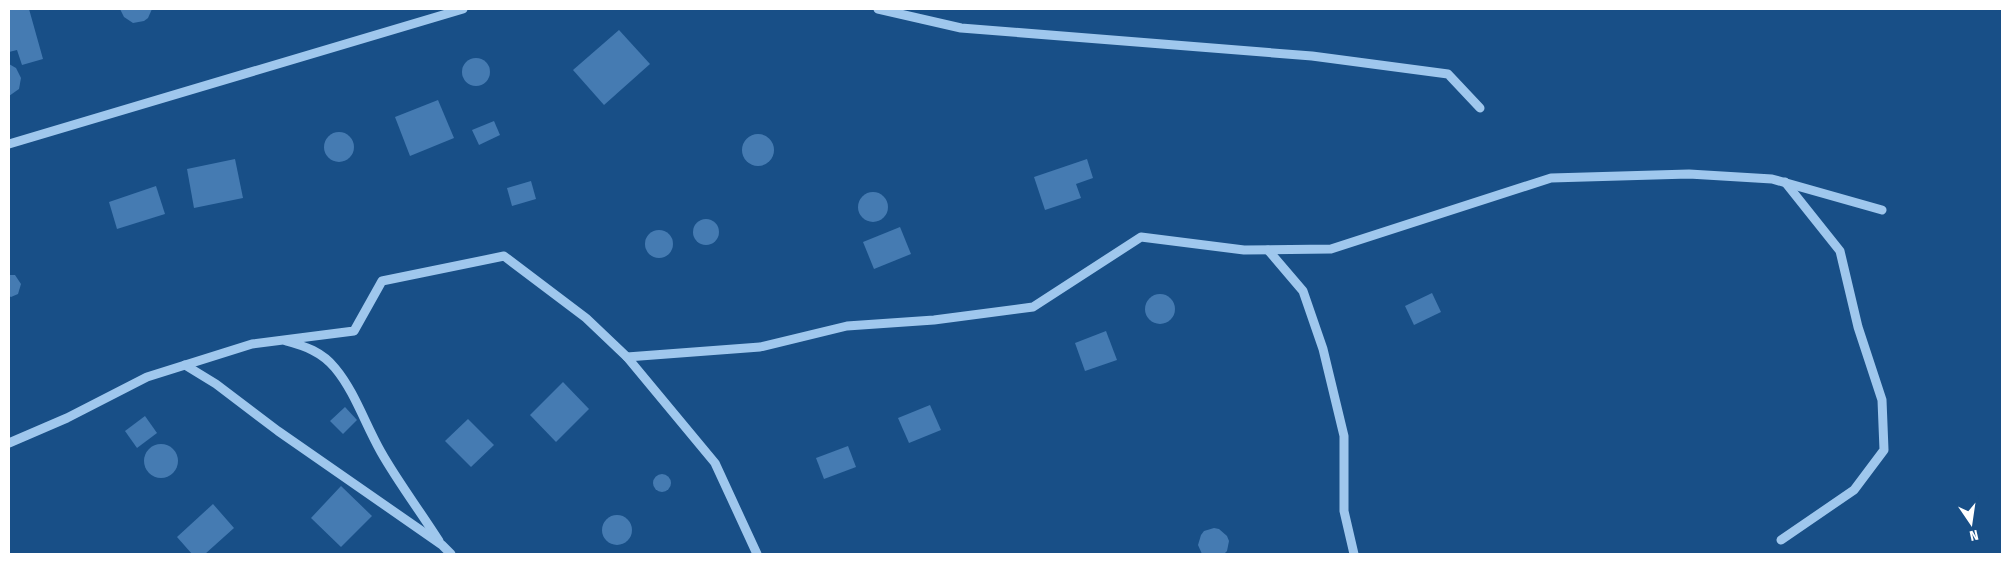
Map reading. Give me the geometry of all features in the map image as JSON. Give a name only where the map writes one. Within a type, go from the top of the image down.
[{"type":"street","points":[[9,144],[463,9]]},
{"type":"street","points":[[878,9],[961,28],[1312,56],[1448,74],[1480,108]]},
{"type":"street","points":[[627,357],[760,347],[847,326],[934,320],[1033,307],[1141,237],[1244,250],[1331,249],[1551,178],[1689,174],[1772,179],[1882,210]]},
{"type":"street","points":[[1781,540],[1854,490],[1884,450],[1882,400],[1858,327],[1840,251],[1784,182]]},
{"type":"street","points":[[1268,250],[1303,291],[1323,349],[1344,436],[1344,511],[1354,554]]},
{"type":"street","points":[[9,443],[67,418],[147,377],[252,344],[354,331],[382,281],[504,256],[586,318],[627,357],[715,463],[757,554]]},
{"type":"street","points":[[280,340],[302,345],[316,351],[334,368],[348,389],[381,452],[442,546]]},
{"type":"street","points":[[185,365],[216,384],[285,437],[451,554]]},
{"type":"building","points":[[29,9],[43,59],[22,65],[17,50],[9,52],[9,10]]},
{"type":"building","points":[[120,9],[152,9],[148,18],[144,21],[133,23],[124,17]]},
{"type":"building","points":[[619,30],[650,64],[604,105],[573,70]]},
{"type":"building","points":[[476,58],[486,62],[490,72],[486,82],[476,86],[466,82],[462,72],[466,62]]},
{"type":"building","points":[[9,64],[16,68],[21,78],[19,89],[9,96]]},
{"type":"building","points":[[438,100],[454,138],[410,156],[395,117]]},
{"type":"building","points":[[494,121],[500,135],[479,145],[472,130]]},
{"type":"building","points":[[339,132],[345,133],[353,141],[353,153],[345,161],[339,162],[333,161],[325,153],[324,147],[325,141],[333,133]]},
{"type":"building","points":[[758,134],[764,135],[769,139],[773,144],[773,156],[769,161],[764,165],[758,166],[752,165],[747,161],[743,156],[742,150],[743,144],[747,139],[752,135]]},
{"type":"building","points":[[235,159],[243,198],[194,208],[187,169]]},
{"type":"building","points":[[1087,159],[1093,178],[1076,184],[1081,198],[1045,210],[1034,177]]},
{"type":"building","points":[[531,181],[536,199],[512,206],[507,188]]},
{"type":"building","points":[[156,186],[165,214],[117,229],[109,202]]},
{"type":"building","points":[[873,192],[883,197],[888,207],[883,217],[873,222],[863,217],[858,207],[863,197]]},
{"type":"building","points":[[706,219],[715,223],[719,232],[715,241],[706,245],[697,241],[693,232],[697,223]]},
{"type":"building","points":[[900,227],[911,254],[874,269],[863,242]]},
{"type":"building","points":[[659,230],[669,234],[673,244],[669,254],[659,258],[649,254],[645,244],[649,234]]},
{"type":"building","points":[[9,275],[15,275],[21,284],[18,294],[11,297],[9,296]]},
{"type":"building","points":[[1432,293],[1441,312],[1414,325],[1405,306]]},
{"type":"building","points":[[1160,294],[1171,298],[1175,309],[1171,320],[1160,324],[1149,320],[1145,309],[1149,298]]},
{"type":"building","points":[[1106,331],[1117,360],[1085,371],[1075,343]]},
{"type":"building","points":[[563,382],[589,409],[556,442],[530,415]]},
{"type":"building","points":[[930,405],[941,430],[909,443],[898,418]]},
{"type":"building","points":[[345,407],[357,420],[343,434],[330,421]]},
{"type":"building","points":[[145,416],[157,433],[137,448],[125,431]]},
{"type":"building","points":[[468,419],[494,445],[471,467],[445,441]]},
{"type":"building","points":[[161,444],[168,445],[173,449],[177,454],[177,468],[173,473],[168,477],[161,478],[154,477],[149,473],[145,468],[144,461],[145,454],[149,449],[154,445]]},
{"type":"building","points":[[848,446],[856,467],[824,479],[816,458]]},
{"type":"building","points":[[658,474],[666,474],[671,479],[669,490],[658,492],[653,487],[653,479]]},
{"type":"building","points":[[341,486],[372,516],[341,547],[311,518]]},
{"type":"building","points":[[213,504],[234,528],[205,554],[192,554],[177,537]]},
{"type":"building","points":[[617,515],[628,519],[632,530],[628,541],[617,545],[606,541],[602,530],[606,519]]},
{"type":"building","points":[[1214,528],[1219,529],[1227,536],[1229,541],[1227,551],[1224,554],[1202,554],[1198,545],[1201,535],[1204,531]]}]
